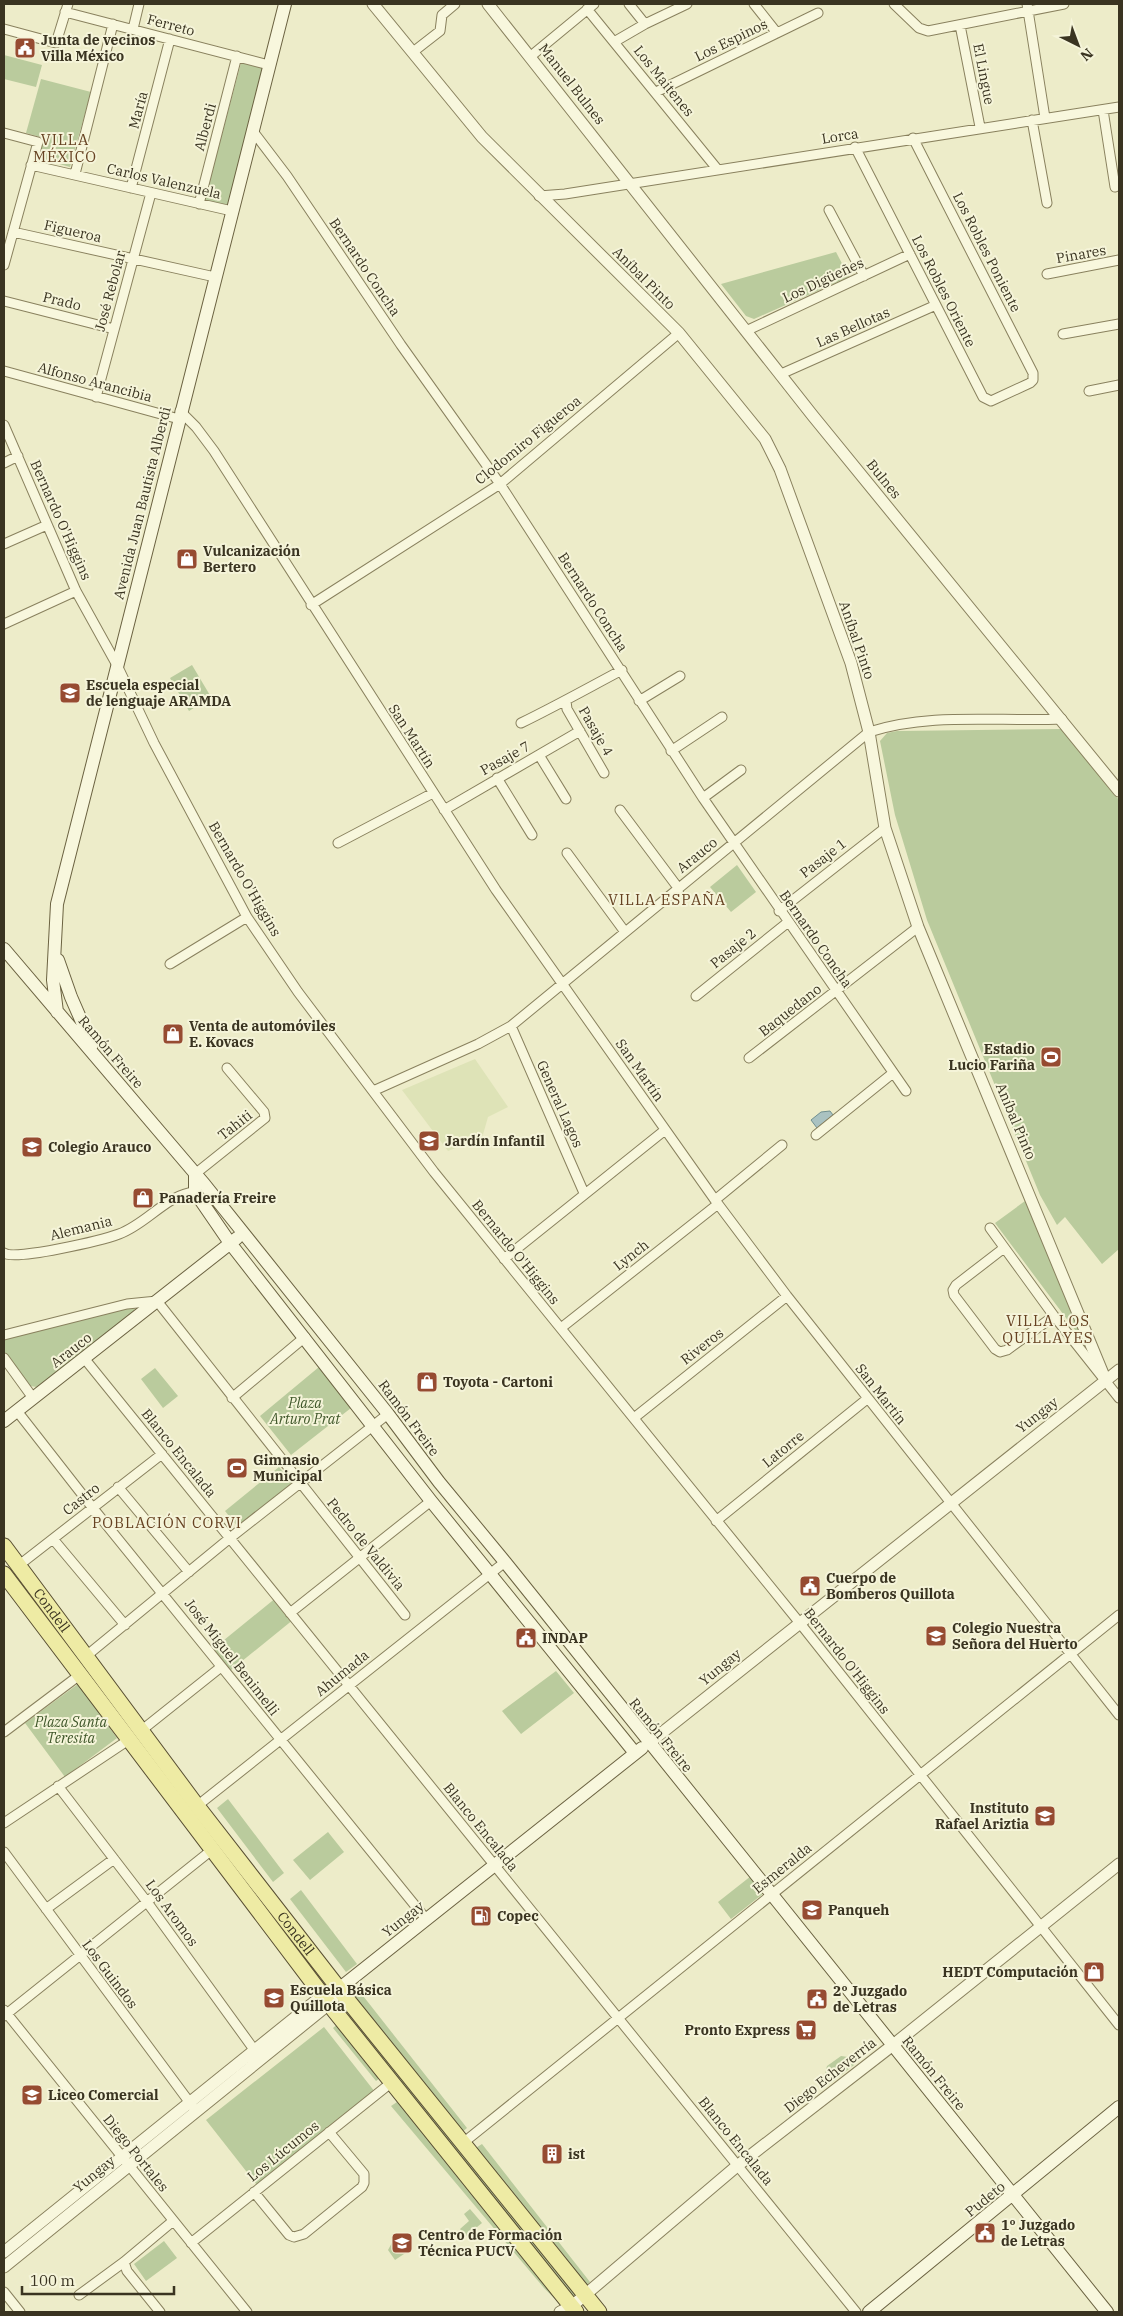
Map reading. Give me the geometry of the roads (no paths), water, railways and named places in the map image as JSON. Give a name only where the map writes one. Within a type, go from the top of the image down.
[{"type":"main road","name":"Avenida Juan Bautista Alberdi","points":[[57,1012],[53,980],[57,904],[285,4]]},
{"type":"main road","points":[[54,948],[62,974],[84,1029],[106,1069]]},
{"type":"main road","name":"Ramón Freire","points":[[4,949],[215,1198],[388,1414],[439,1482],[1014,2195],[1106,2312]]},
{"type":"main road","points":[[36,987],[53,980]]},
{"type":"main road","points":[[195,1174],[196,1192],[230,1243],[431,1501],[635,1753]]},
{"type":"main road","points":[[196,1192],[215,1198]]},
{"type":"main road","name":"Arauco","points":[[4,1421],[242,1233]]},
{"type":"main road","name":"Condell","points":[[4,1546],[85,1657],[213,1849],[326,1999],[569,2310]]},
{"type":"main road","name":"Condell","points":[[4,1574],[81,1674],[197,1806],[599,2312]]},
{"type":"main road","name":"Yungay","points":[[326,1999],[648,1743]]},
{"type":"main road","name":"Pudeto","points":[[869,2312],[1119,2107]]},
{"type":"street","points":[[133,29],[139,4]]},
{"type":"street","name":"Aníbal Pinto","points":[[373,4],[482,137],[539,196],[679,333],[765,439],[780,469],[851,663],[869,732],[885,828],[918,927],[1106,1381],[1119,1398]]},
{"type":"street","points":[[413,52],[440,31],[442,15],[455,4]]},
{"type":"street","name":"Manuel Bulnes","points":[[488,4],[630,183]]},
{"type":"street","name":"Los Maitenes","points":[[628,4],[645,24]]},
{"type":"street","points":[[614,42],[645,24],[687,4]]},
{"type":"street","points":[[754,4],[777,33]]},
{"type":"street","points":[[894,4],[923,30],[928,31],[960,25],[1028,7],[1064,4]]},
{"type":"street","points":[[531,56],[591,6]]},
{"type":"street","name":"Los Maitenes","points":[[591,6],[614,42],[718,170]]},
{"type":"street","points":[[1028,7],[1045,118]]},
{"type":"street","points":[[4,29],[56,43],[67,8]]},
{"type":"street","name":"Ferreto","points":[[67,8],[113,24],[269,65]]},
{"type":"street","name":"Los Espinos","points":[[656,92],[818,13]]},
{"type":"street","points":[[75,174],[113,24]]},
{"type":"street","name":"El Lingue","points":[[960,25],[980,127]]},
{"type":"street","name":"María","points":[[131,188],[170,39]]},
{"type":"street","name":"Alberdi","points":[[199,204],[238,56]]},
{"type":"street","name":"Lorca","points":[[539,196],[565,194],[980,127],[1119,107]]},
{"type":"street","points":[[1103,110],[1115,188]]},
{"type":"street","points":[[1032,120],[1047,203]]},
{"type":"street","name":"Bernardo Concha","points":[[252,130],[288,176],[401,345],[500,484],[622,670],[671,751],[787,923],[906,1092]]},
{"type":"street","points":[[4,132],[38,142],[4,265]]},
{"type":"street","name":"Los Robles Poniente","points":[[913,138],[1031,370],[1033,380]]},
{"type":"street","name":"Los Robles Oriente","points":[[855,147],[985,399],[991,402],[998,400],[1026,386],[1033,380]]},
{"type":"street","name":"Carlos Valenzuela","points":[[31,164],[232,211]]},
{"type":"street","name":"Bulnes","points":[[630,183],[781,374],[1119,791]]},
{"type":"street","name":"José Rebolar","points":[[96,397],[152,193]]},
{"type":"street","points":[[556,212],[558,203],[565,194]]},
{"type":"street","points":[[830,210],[864,276]]},
{"type":"street","name":"Figueroa","points":[[13,232],[215,278]]},
{"type":"street","name":"Los Digüeñes","points":[[748,330],[910,254]]},
{"type":"street","name":"Pinares","points":[[1047,274],[1119,260]]},
{"type":"street","name":"Prado","points":[[4,301],[114,328]]},
{"type":"street","name":"Las Bellotas","points":[[781,374],[936,305]]},
{"type":"street","points":[[1063,334],[1119,324]]},
{"type":"street","name":"Clodomiro Figueroa","points":[[310,605],[500,484],[679,333]]},
{"type":"street","name":"Alfonso Arancibia","points":[[4,371],[96,397],[180,415]]},
{"type":"street","points":[[1089,391],[1119,386]]},
{"type":"street","name":"San Martín","points":[[180,415],[205,439],[310,605],[496,890],[717,1202],[867,1399],[1119,1715]]},
{"type":"street","name":"Bernardo O'Higgins","points":[[4,425],[76,591],[118,665],[154,743],[247,916],[298,992],[434,1172],[799,1622],[1119,2025]]},
{"type":"street","points":[[4,463],[18,456]]},
{"type":"street","points":[[4,544],[48,525]]},
{"type":"street","points":[[4,624],[76,591]]},
{"type":"street","name":"Pasaje 7","points":[[522,723],[622,670]]},
{"type":"street","points":[[639,701],[680,676]]},
{"type":"street","name":"Pasaje 4","points":[[566,701],[567,709],[604,773]]},
{"type":"street","points":[[671,751],[722,717]]},
{"type":"street","name":"Arauco","points":[[373,1090],[478,1044],[511,1026],[735,844],[869,732],[894,724],[935,720],[1062,719]]},
{"type":"street","name":"Pasaje 7","points":[[444,810],[580,731]]},
{"type":"street","points":[[539,755],[566,799]]},
{"type":"street","points":[[703,798],[740,770]]},
{"type":"street","points":[[497,778],[532,834]]},
{"type":"street","points":[[338,843],[433,793]]},
{"type":"street","points":[[620,810],[679,888]]},
{"type":"street","name":"Pasaje 1","points":[[779,911],[885,828]]},
{"type":"street","points":[[567,853],[625,932]]},
{"type":"street","points":[[170,964],[247,916]]},
{"type":"street","name":"Pasaje 2","points":[[696,996],[787,923]]},
{"type":"street","name":"Baquedano","points":[[750,1058],[918,927]]},
{"type":"street","name":"General Lagos","points":[[511,1026],[584,1193]]},
{"type":"street","name":"Tahiti","points":[[195,1174],[265,1118],[264,1112],[227,1068]]},
{"type":"street","points":[[816,1135],[893,1073]]},
{"type":"street","points":[[504,1259],[665,1130]]},
{"type":"street","name":"Lynch","points":[[561,1328],[717,1202],[782,1144]]},
{"type":"street","name":"Alemania","points":[[5,1256],[22,1256],[120,1234],[142,1223],[178,1195],[196,1192]]},
{"type":"street","points":[[990,1228],[1054,1316],[1106,1381]]},
{"type":"street","points":[[1004,1248],[956,1285],[953,1290],[960,1303],[995,1349],[1000,1352],[1007,1350],[1054,1316]]},
{"type":"street","name":"Riveros","points":[[634,1418],[787,1296]]},
{"type":"street","name":"Arauco","points":[[4,1335],[127,1304],[157,1301]]},
{"type":"street","name":"Pedro de Valdivia","points":[[157,1301],[405,1615]]},
{"type":"street","points":[[232,1398],[305,1337]]},
{"type":"street","points":[[4,1358],[33,1398]]},
{"type":"street","name":"Blanco Encalada","points":[[84,1358],[856,2312]]},
{"type":"street","name":"Yungay","points":[[648,1743],[1119,1370]]},
{"type":"street","name":"Latorre","points":[[716,1521],[867,1399]]},
{"type":"street","name":"José Miguel Benimelli","points":[[17,1411],[92,1507],[426,1919]]},
{"type":"street","points":[[85,1657],[230,1538],[388,1414]]},
{"type":"street","name":"Castro","points":[[18,1566],[162,1454]]},
{"type":"street","points":[[118,1487],[189,1572]]},
{"type":"street","points":[[290,1613],[431,1501]]},
{"type":"street","points":[[53,1539],[124,1625]]},
{"type":"street","name":"Ahumada","points":[[197,1806],[505,1562]]},
{"type":"street","name":"Esmeralda","points":[[463,2143],[1119,1615]]},
{"type":"street","points":[[4,1823],[136,1735],[222,1667]]},
{"type":"street","points":[[5,1728],[81,1674]]},
{"type":"street","name":"Los Aromos","points":[[58,1786],[147,1902],[258,2054]]},
{"type":"street","points":[[5,2013],[213,1849]]},
{"type":"street","name":"Los Guindos","points":[[4,1852],[78,1955],[193,2106]]},
{"type":"street","points":[[46,1910],[114,1859]]},
{"type":"street","name":"Diego Echeverría","points":[[569,2310],[738,2166],[1119,1864]]},
{"type":"street","name":"Yungay","points":[[4,2252],[125,2161],[326,1999]]},
{"type":"street","name":"Diego Portales","points":[[5,2013],[247,2312]]},
{"type":"street","name":"Los Lúcumos","points":[[191,2243],[392,2082]]},
{"type":"street","points":[[254,2192],[289,2234],[294,2237],[304,2234],[362,2187],[364,2183],[364,2174],[329,2132]]},
{"type":"street","name":"Yungay","points":[[4,2267],[125,2161]]},
{"type":"street","points":[[79,2295],[124,2262],[173,2220]]},
{"type":"street","points":[[124,2262],[127,2271],[160,2312]]},
{"type":"street","points":[[4,2292],[20,2312]]},
{"type":"water","points":[[830,1111],[833,1115],[817,1128],[811,1120],[821,1112]]},
{"type":"place","name":"Junta de vecinos Villa México","points":[[25,48]]},
{"type":"place","name":"Vulcanización Bertero","points":[[187,559]]},
{"type":"place","name":"Escuela especial de lenguaje ARAMDA","points":[[70,693]]},
{"type":"place","name":"Venta de automóviles E. Kovacs","points":[[173,1034]]},
{"type":"place","name":"Estadio Lucio Fariña","points":[[1051,1057]]},
{"type":"place","name":"Jardín Infantil","points":[[429,1141]]},
{"type":"place","name":"Colegio Arauco","points":[[32,1147]]},
{"type":"place","name":"Panadería Freire","points":[[143,1198]]},
{"type":"place","name":"Toyota - Cartoni","points":[[427,1382]]},
{"type":"place","name":"Gimnasio Municipal","points":[[237,1468]]},
{"type":"place","name":"Cuerpo de Bomberos Quillota","points":[[810,1586]]},
{"type":"place","name":"Colegio Nuestra Señora del Huerto","points":[[936,1636]]},
{"type":"place","name":"INDAP","points":[[526,1638]]},
{"type":"place","name":"Instituto Rafael Ariztia","points":[[1045,1816]]},
{"type":"place","name":"Panqueh","points":[[812,1910]]},
{"type":"place","name":"Copec","points":[[481,1916]]},
{"type":"place","name":"HEDT Computación","points":[[1094,1972]]},
{"type":"place","name":"Escuela Básica Quillota","points":[[274,1998]]},
{"type":"place","name":"2º Juzgado de Letras","points":[[817,1999]]},
{"type":"place","name":"Pronto Express","points":[[806,2030]]},
{"type":"place","name":"Liceo Comercial","points":[[32,2095]]},
{"type":"place","name":"ist","points":[[552,2154]]},
{"type":"place","name":"1º Juzgado de Letras","points":[[985,2233]]},
{"type":"place","name":"Centro de Formación Técnica PUCV","points":[[402,2243]]},
{"type":"district","name":"VILLA MÉXICO","points":[[65,148]]},
{"type":"district","name":"VILLA ESPAÑA","points":[[667,899]]},
{"type":"district","name":"VILLA LOS QUILLAYES","points":[[1048,1328]]},
{"type":"district","name":"POBLACIÓN CORVI","points":[[167,1522]]},
{"type":"park label","name":"Plaza Arturo Prat","points":[[305,1412]]},
{"type":"park label","name":"Plaza Santa Teresita","points":[[71,1730]]}]
